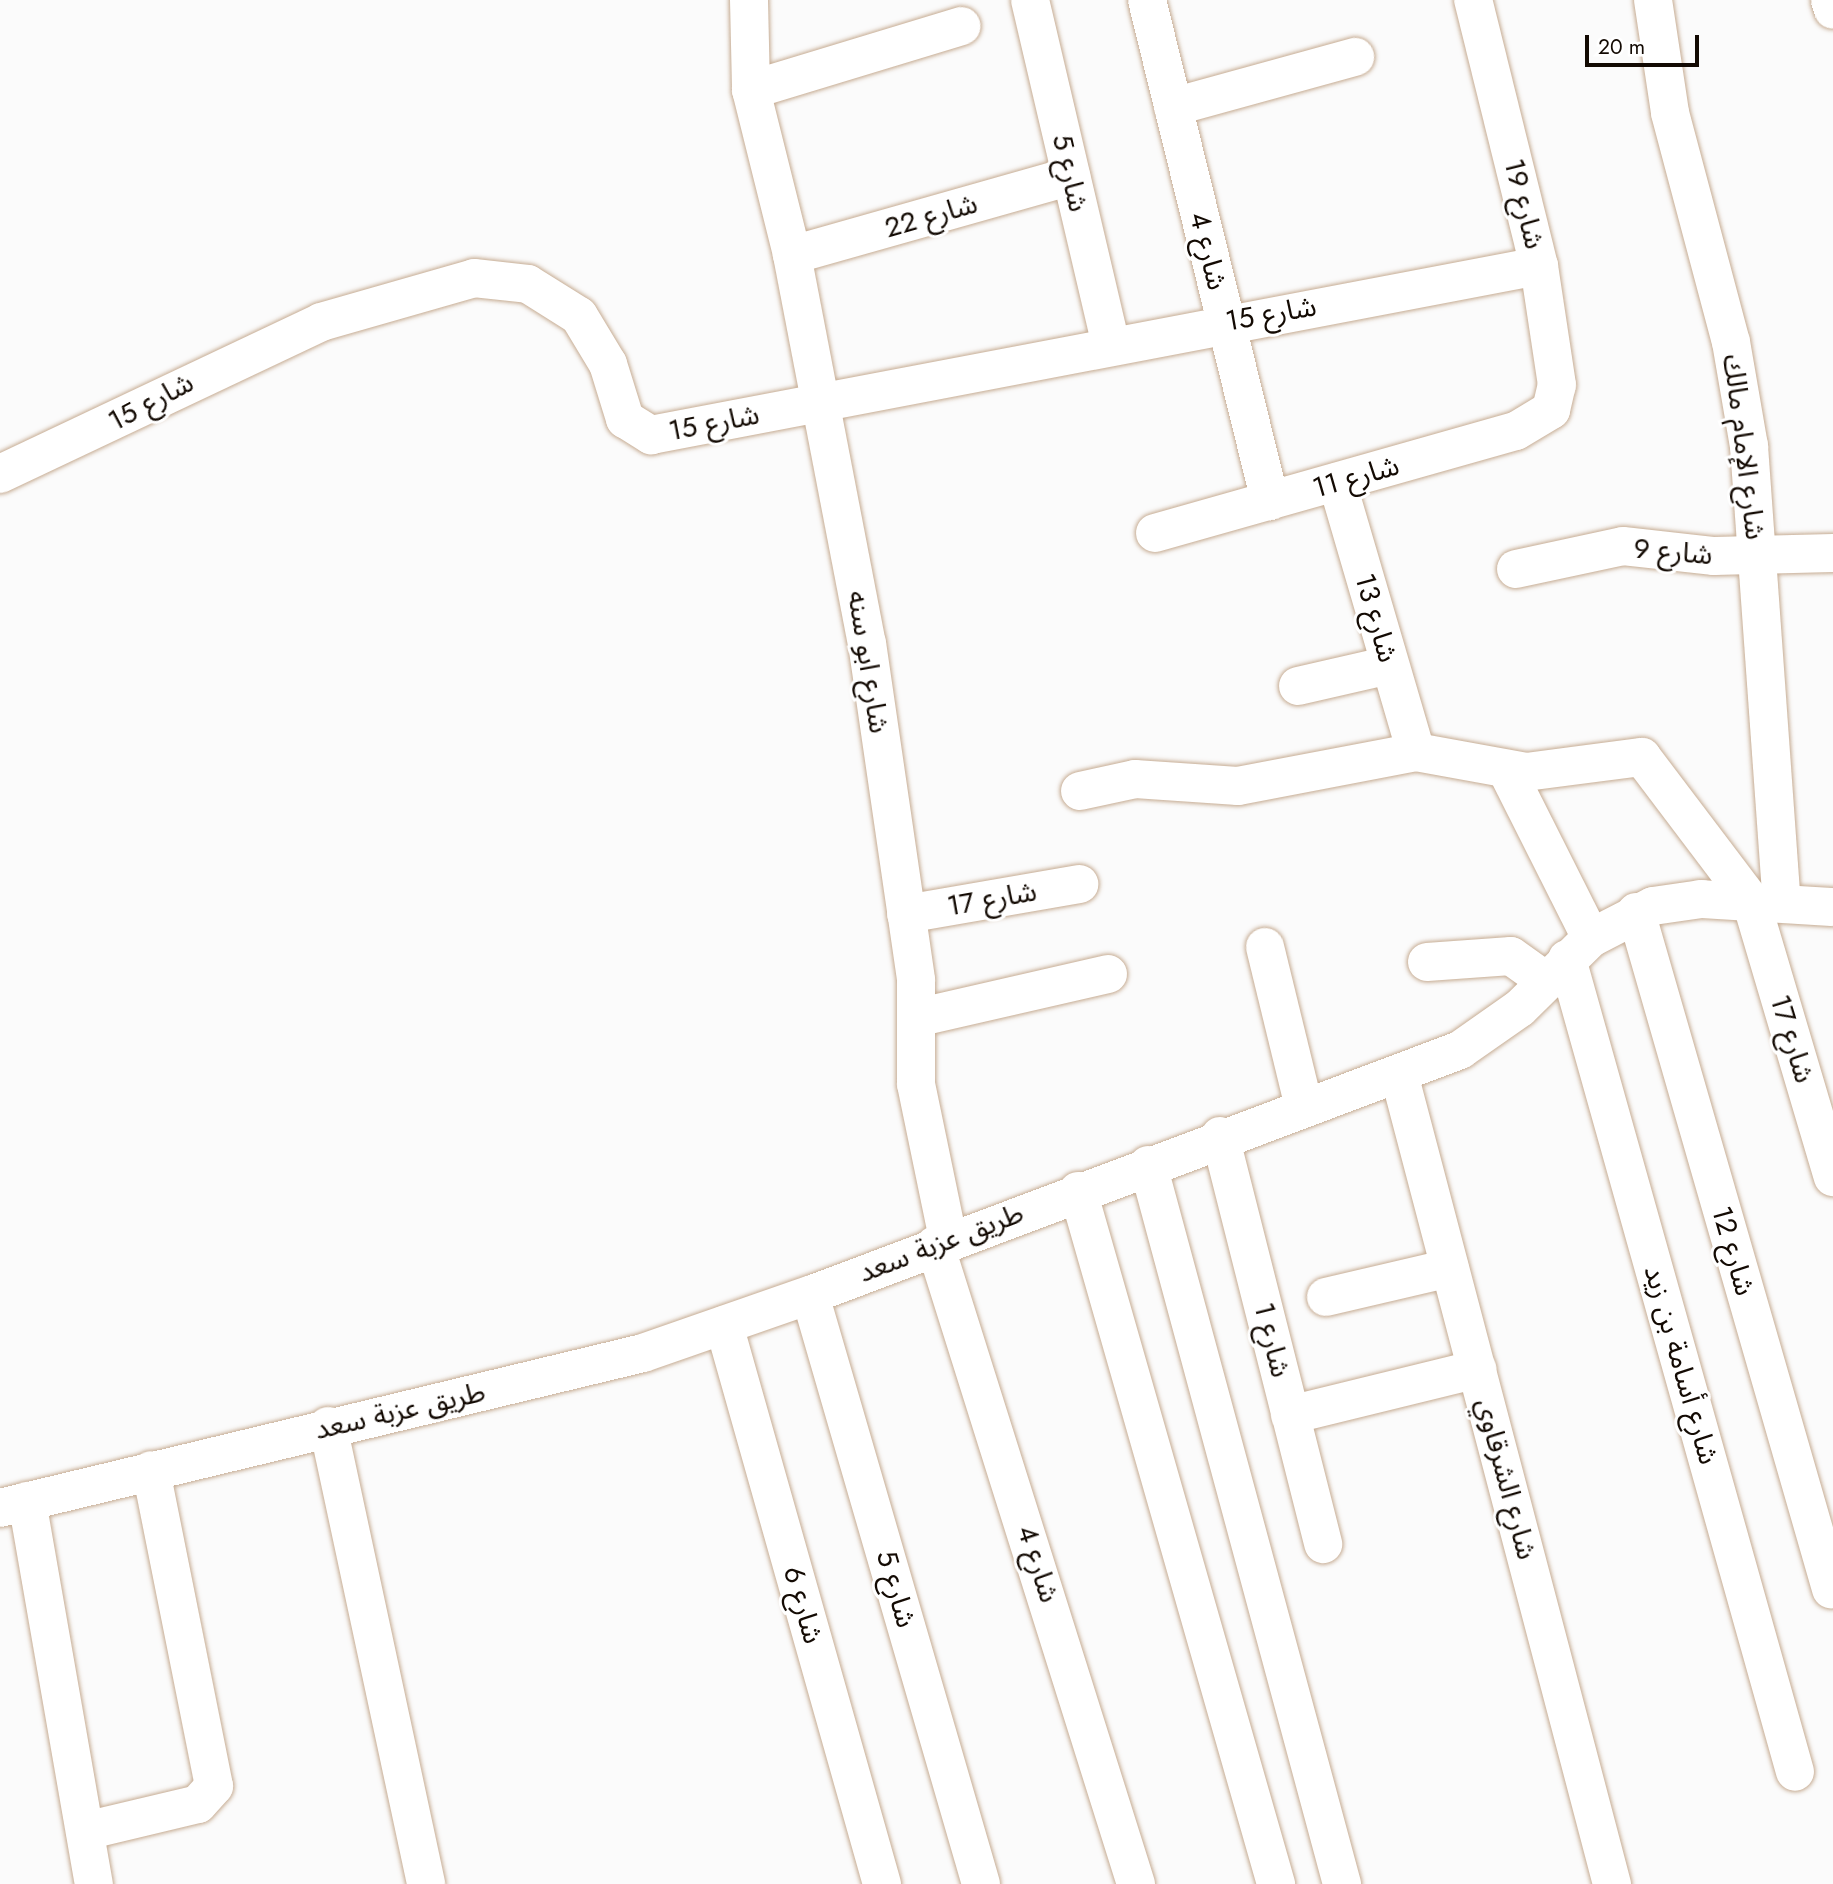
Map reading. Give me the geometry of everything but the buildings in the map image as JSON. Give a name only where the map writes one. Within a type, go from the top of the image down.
[{"type":"street","name":"شارع ابو سنه","points":[[749,0],[751,90],[792,255],[867,643],[906,914],[916,1017],[916,1084],[942,1242]]},
{"type":"street","name":"شارع 5","points":[[1030,0],[1111,345]]},
{"type":"street","name":"شارع 4","points":[[1147,0],[1270,501]]},
{"type":"street","name":"شارع 19","points":[[1473,0],[1539,266],[1557,385],[1551,410]]},
{"type":"street","name":"شارع الإمام مالك","points":[[1653,0],[1683,173],[1741,394],[1758,557],[1766,902]]},
{"type":"street","points":[[1830,0],[1833,10]]},
{"type":"street","points":[[751,90],[962,26]]},
{"type":"street","points":[[1173,107],[1355,57]]},
{"type":"street","name":"شارع 22","points":[[792,255],[1071,176]]},
{"type":"street","name":"شارع 15","points":[[0,474],[321,322],[474,278],[528,284],[579,316],[595,334],[625,419],[636,430],[651,435],[1226,321],[1539,266]]},
{"type":"street","name":"شارع 11","points":[[1155,533],[1516,431],[1551,410]]},
{"type":"street","name":"شارع 13","points":[[1337,482],[1416,752]]},
{"type":"street","name":"شارع 9","points":[[1516,569],[1623,546],[1758,557],[1833,553]]},
{"type":"street","points":[[1298,686],[1390,665]]},
{"type":"street","points":[[1080,791],[1135,779],[1238,786],[1416,752],[1535,772],[1642,757],[1766,902]]},
{"type":"street","name":"شارع أسامة بن زيد","points":[[1506,769],[1568,959],[1795,1772]]},
{"type":"street","name":"شارع 17","points":[[906,914],[1079,884]]},
{"type":"street","name":"طريق عزبة سعد","points":[[13,1504],[328,1426],[643,1353],[810,1294],[1220,1136],[1399,1074],[1492,1031],[1568,959],[1636,912],[1701,898],[1833,907]]},
{"type":"street","name":"شارع 17","points":[[1766,902],[1833,1177]]},
{"type":"street","name":"شارع 12","points":[[1636,912],[1831,1589]]},
{"type":"street","points":[[1265,947],[1304,1107]]},
{"type":"street","points":[[1427,962],[1511,956],[1568,959]]},
{"type":"street","points":[[916,1017],[1108,974]]},
{"type":"street","name":"شارع الشرقاوي","points":[[1399,1074],[1612,1884]]},
{"type":"street","name":"شارع 1","points":[[1220,1136],[1324,1544]]},
{"type":"street","points":[[1148,1164],[1342,1884]]},
{"type":"street","points":[[1078,1191],[1276,1884]]},
{"type":"street","name":"شارع 4","points":[[942,1242],[1136,1884]]},
{"type":"street","points":[[1326,1297],[1450,1268]]},
{"type":"street","name":"شارع 5","points":[[810,1294],[981,1884]]},
{"type":"street","name":"شارع 6","points":[[724,1325],[882,1884]]},
{"type":"street","points":[[1290,1415],[1477,1369]]},
{"type":"street","points":[[328,1426],[426,1884]]},
{"type":"street","points":[[85,1831],[198,1804],[214,1786],[151,1470]]},
{"type":"street","points":[[13,1504],[85,1831],[94,1884]]}]
